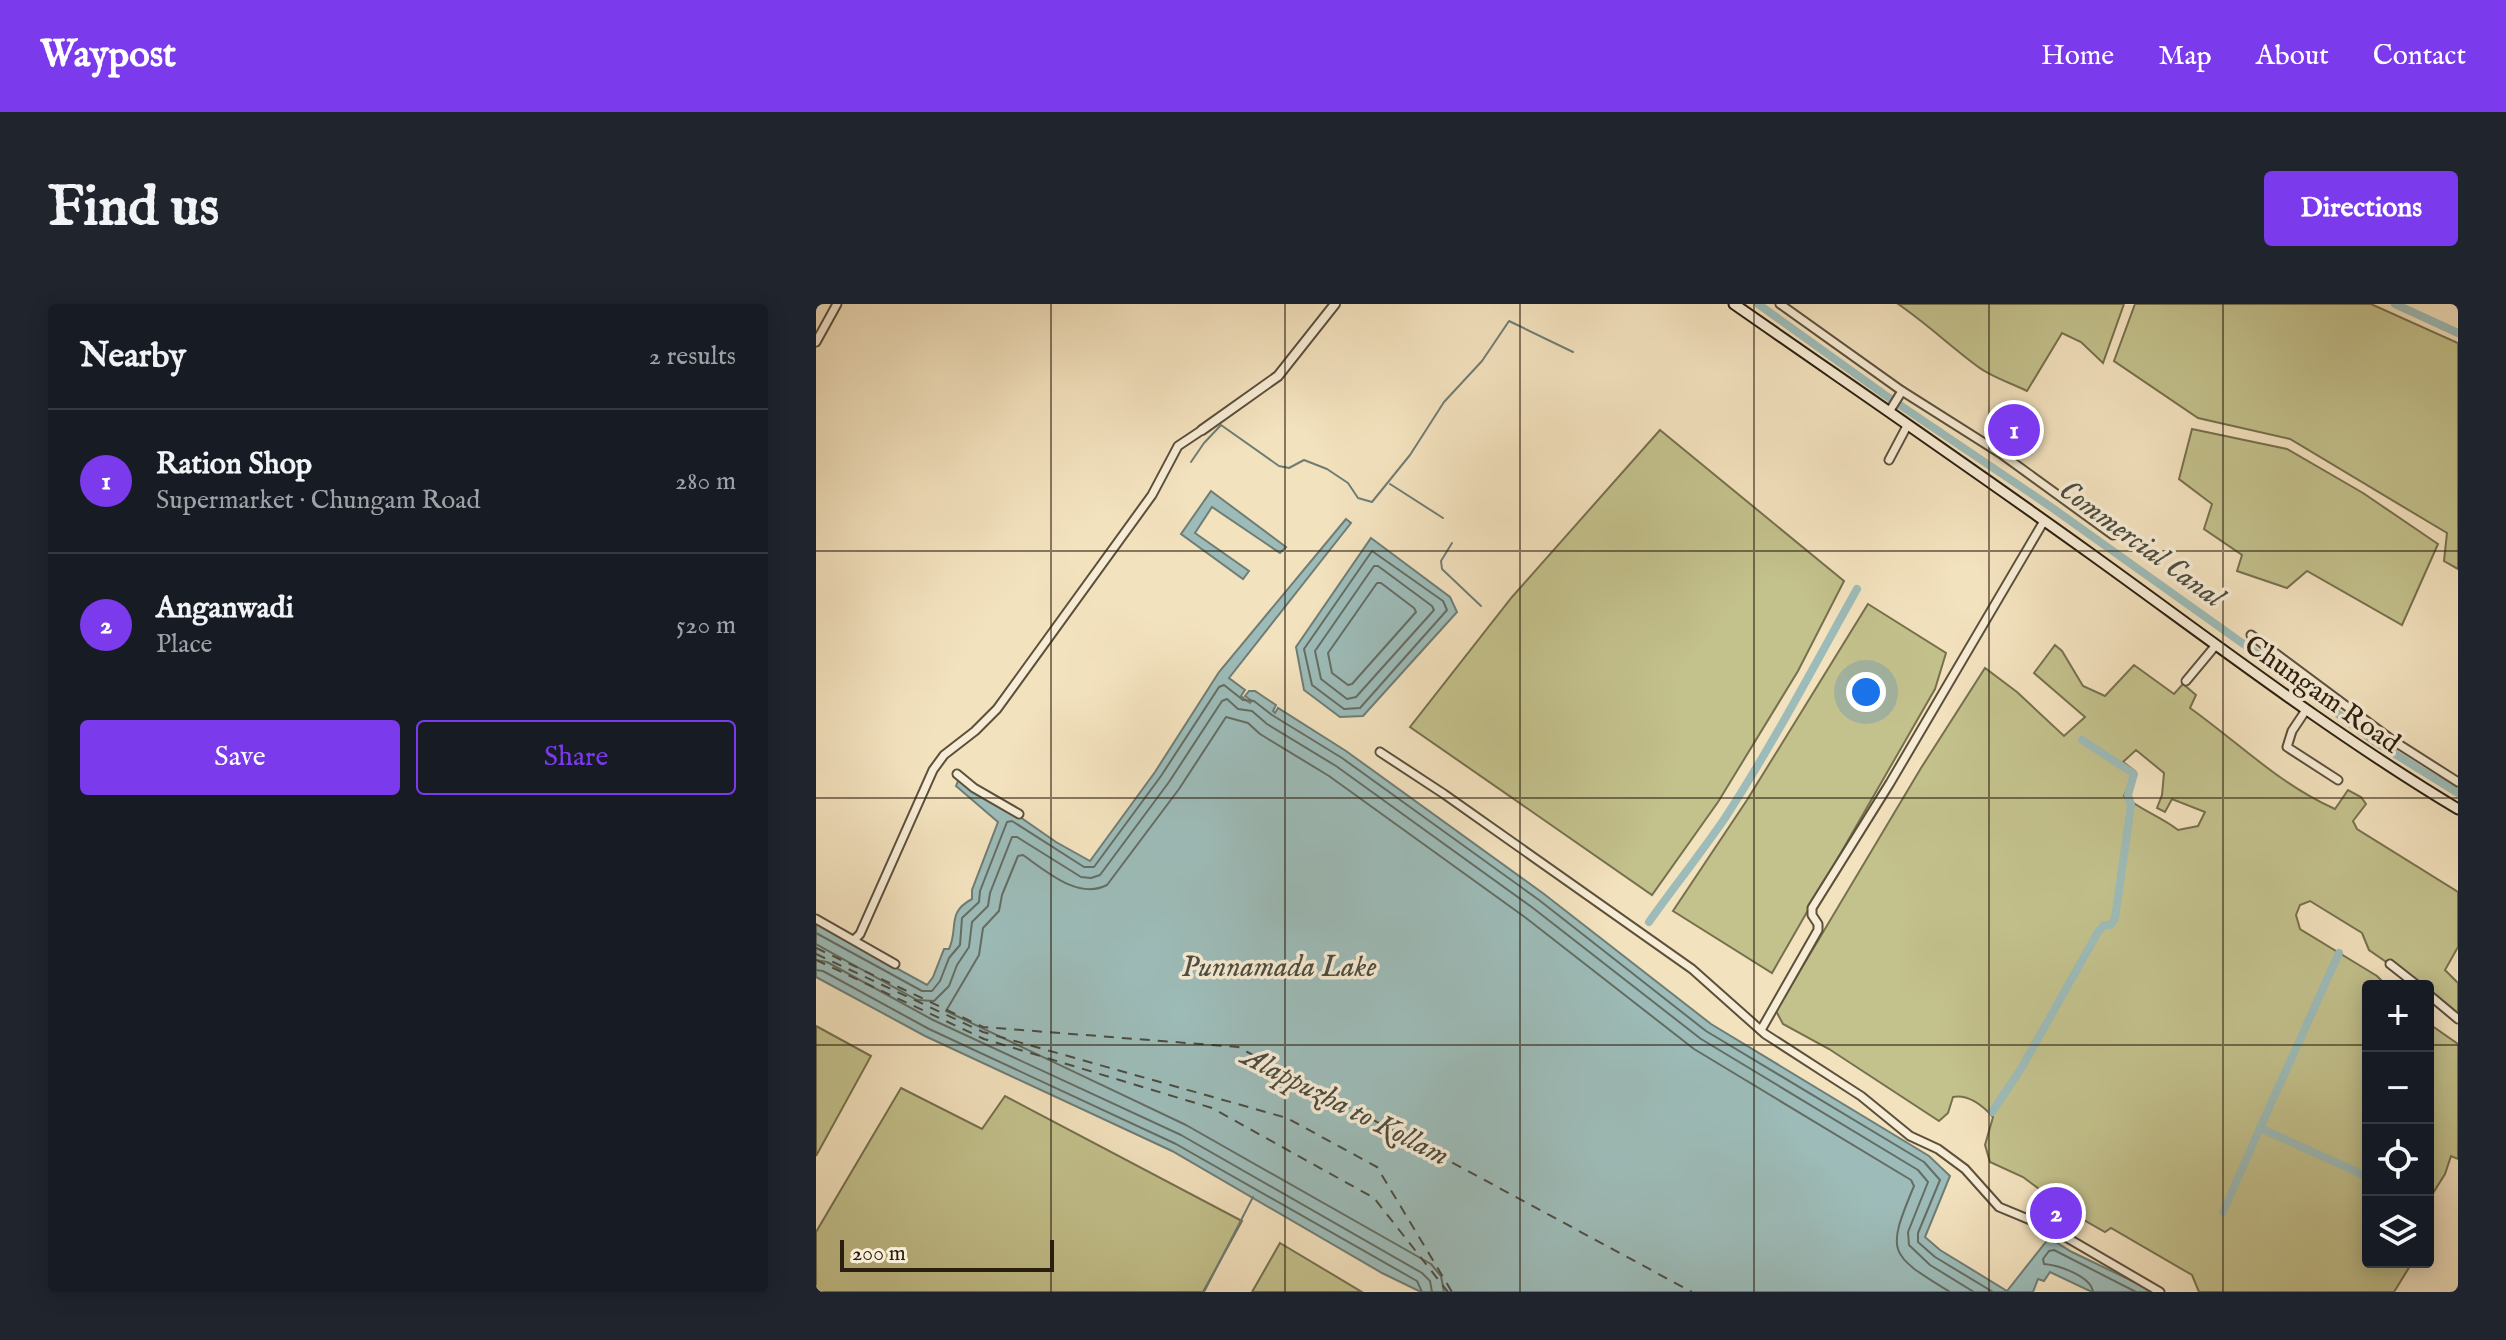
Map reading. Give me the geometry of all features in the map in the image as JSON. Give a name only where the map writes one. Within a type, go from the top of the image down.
[{"type":"main road","name":"Chungam Road","points":[[1734,304],[1890,410],[1907,426],[2383,764],[2458,809]]},
{"type":"street","points":[[816,342],[837,304]]},
{"type":"street","points":[[855,939],[860,934],[937,764],[997,709],[1152,495],[1178,446],[1278,376],[1335,304]]},
{"type":"street","points":[[1780,304],[1901,392],[2000,453],[2113,535]]},
{"type":"street","points":[[1890,410],[1901,392]]},
{"type":"street","points":[[1889,460],[1907,426]]},
{"type":"street","points":[[1761,1030],[1818,930],[1812,908],[1890,783],[2044,521]]},
{"type":"street","points":[[2251,635],[2392,740],[2458,782]]},
{"type":"street","points":[[2186,681],[2216,645]]},
{"type":"street","points":[[2306,710],[2292,731],[2287,747],[2338,780]]},
{"type":"street","points":[[1380,752],[1692,969],[1761,1030],[1861,1096],[1910,1136],[1938,1149],[1965,1169],[1999,1207],[2052,1229],[2160,1292]]},
{"type":"street","points":[[957,774],[974,788],[1019,814]]},
{"type":"street","points":[[816,919],[895,964]]},
{"type":"street","points":[[2390,964],[2410,980]]},
{"type":"street","points":[[2434,999],[2458,1019]]},
{"type":"shaded area","points":[[1898,304],[2124,304],[2103,363],[2081,342],[2062,333],[2027,391],[1983,370]]},
{"type":"shaded area","points":[[2135,304],[2371,304],[2458,343],[2458,569],[2444,561],[2447,533],[2290,439],[2198,418],[2114,361]]},
{"type":"shaded area","points":[[2192,429],[2287,449],[2363,493],[2438,544],[2402,625],[2307,571],[2287,588],[2237,571],[2242,555],[2204,529],[2212,504],[2179,479]]},
{"type":"shaded area","points":[[1660,430],[1844,581],[1798,671],[1718,802],[1652,895],[1410,727],[1512,597]]},
{"type":"shaded area","points":[[1868,604],[1946,653],[1935,689],[1772,973],[1673,911],[1747,800]]},
{"type":"shaded area","points":[[2055,645],[2083,686],[2105,696],[2134,665],[2174,694],[2183,684],[2196,695],[2190,708],[2296,788],[2335,809],[2348,790],[2361,797],[2366,804],[2353,821],[2357,829],[2458,892],[2458,947],[2445,970],[2458,983],[2458,1016],[2434,997],[2434,980],[2412,980],[2369,950],[2362,933],[2310,901],[2300,905],[2296,915],[2300,929],[2381,980],[2362,980],[2362,1268],[2409,1268],[2394,1292],[2199,1292],[2192,1275],[2111,1228],[2105,1232],[2077,1216],[2080,1206],[2056,1190],[2050,1197],[2023,1177],[1990,1162],[1985,1145],[1993,1117],[1975,1102],[1965,1097],[1953,1097],[1948,1113],[1939,1121],[1829,1049],[1783,1024],[1776,1011],[1921,768],[1985,668],[2017,692],[2064,736],[2085,717],[2034,673]],"holes":[[[2136,750],[2164,773],[2157,808],[2165,812],[2172,799],[2205,812],[2198,826],[2178,830],[2124,796],[2135,771],[2123,762]]]},
{"type":"shaded area","points":[[816,1026],[871,1056],[816,1156]]},
{"type":"shaded area","points":[[2434,1027],[2458,1044],[2458,1159],[2451,1156],[2434,1191]]},
{"type":"shaded area","points":[[901,1088],[982,1129],[1005,1096],[1242,1221],[1203,1292],[816,1292],[816,1232]]},
{"type":"shaded area","points":[[1280,1243],[1362,1292],[1252,1292]]},
{"type":"water","points":[[1211,491],[1286,547],[1280,553],[1212,507],[1195,533],[1249,571],[1243,579],[1181,534]]},
{"type":"water","name":"Punnamada Lake","points":[[1346,519],[1351,523],[1229,678],[1245,690],[1241,696],[1250,703],[1252,701],[1245,696],[1249,691],[1255,691],[1276,705],[1275,713],[1278,708],[1346,751],[1544,894],[1711,1024],[1929,1156],[1950,1176],[1925,1237],[1940,1250],[2007,1291],[2049,1238],[2155,1292],[2092,1292],[2050,1272],[2044,1281],[2038,1279],[2033,1292],[1421,1292],[1382,1273],[1172,1151],[925,1036],[816,977],[816,924],[927,985],[933,977],[944,949],[949,949],[952,941],[956,915],[972,899],[972,890],[998,822],[956,786],[958,781],[965,779],[1056,842],[1090,861],[1155,772],[1219,672]]},
{"type":"water","points":[[1371,538],[1450,597],[1457,612],[1363,716],[1340,717],[1304,690],[1296,647]]},
{"type":"waterway","name":"Commercial Canal","points":[[1758,304],[1885,395],[2051,507],[2374,741],[2458,793]]},
{"type":"waterway","points":[[2395,304],[2458,333]]},
{"type":"waterway","points":[[1191,462],[1221,425],[1279,466],[1289,468],[1304,460],[1327,469],[1348,483],[1358,498],[1372,502],[1410,455],[1444,402],[1482,361],[1509,321],[1573,352]]},
{"type":"waterway","points":[[1390,484],[1443,518]]},
{"type":"waterway","points":[[1452,543],[1441,561],[1442,569],[1481,606]]},
{"type":"waterway","points":[[1649,922],[1743,790],[1857,589]]},
{"type":"waterway","points":[[1992,1112],[2022,1067],[2098,932],[2104,925],[2111,925],[2115,918],[2131,805],[2128,795],[2134,774],[2082,740]]},
{"type":"waterway","points":[[2260,1128],[2339,953]]},
{"type":"waterway","points":[[2223,1212],[2260,1128],[2362,1174]]},
{"type":"waterway","points":[[1204,1292],[1253,1197]]},
{"type":"ferry route","points":[[816,948],[983,1027],[1238,1047],[1692,1292]]},
{"type":"ferry route","points":[[816,954],[983,1032],[1287,1118],[1377,1167],[1452,1292]]},
{"type":"ferry route","points":[[816,960],[984,1039],[1212,1108],[1374,1198],[1448,1292]]},
{"type":"place","name":"Ration Shop","points":[[2014,430]]},
{"type":"place","name":"Anganwadi","points":[[2056,1213]]},
{"type":"water label","name":"Alappuzha to Kollam","points":[[1346,1105]]}]
